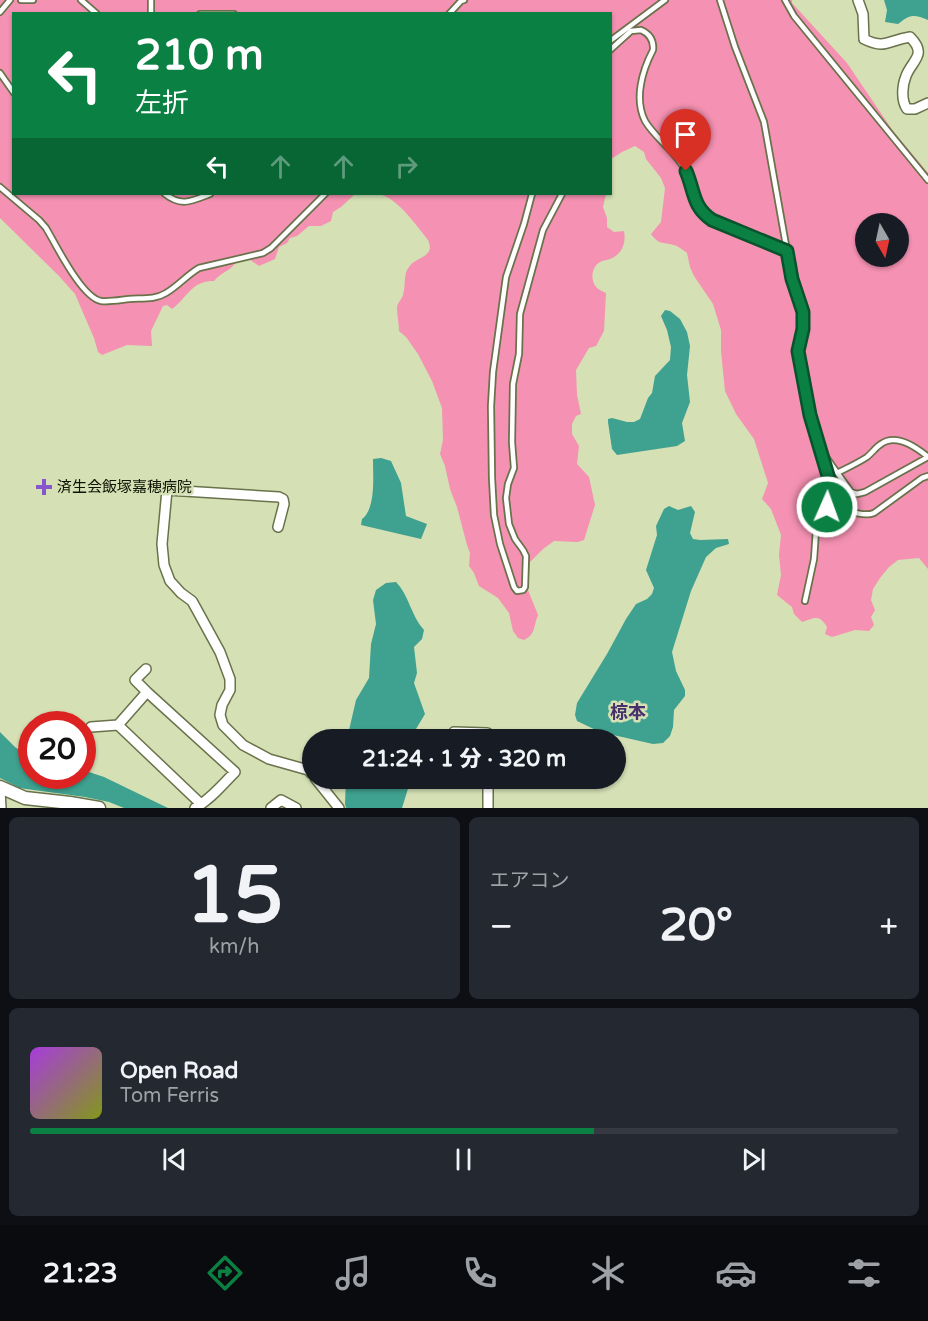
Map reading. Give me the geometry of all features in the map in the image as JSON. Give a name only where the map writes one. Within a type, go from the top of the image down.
[{"type":"street","points":[[858,0],[863,14],[864,39],[875,44],[887,44],[910,37],[917,44],[919,54],[906,75],[904,104],[908,109],[915,109],[928,103]]},
{"type":"street","points":[[278,527],[284,504],[283,499],[279,497],[167,490],[162,544],[164,565],[170,581],[192,601],[220,652],[230,679],[230,690],[222,705],[220,715],[223,725],[243,745],[269,759],[302,768]]},
{"type":"street","points":[[118,725],[198,806],[217,792],[235,772],[135,680],[146,669]]},
{"type":"street","points":[[96,727],[118,725],[147,692]]},
{"type":"street","points":[[1,808],[0,788],[25,798],[99,808]]},
{"type":"street","points":[[324,789],[339,808]]},
{"type":"street","points":[[488,789],[488,808]]},
{"type":"street","points":[[271,808],[281,800],[296,808]]},
{"type":"lane","points":[[0,12],[10,0]]},
{"type":"lane","points":[[21,0],[33,0]]},
{"type":"lane","points":[[81,0],[95,12]]},
{"type":"lane","points":[[451,12],[464,0]]},
{"type":"lane","points":[[617,45],[612,40],[664,0]]},
{"type":"lane","points":[[720,0],[735,47],[764,122],[792,279],[803,312],[803,329],[798,351],[810,415],[829,479],[830,494],[827,507],[816,530],[814,559],[805,601]]},
{"type":"lane","points":[[785,0],[794,16],[928,180]]},
{"type":"lane","points":[[612,49],[631,31],[641,30],[652,39],[653,50],[641,81],[640,100],[643,115],[650,128],[686,171],[699,210],[712,220],[787,251]]},
{"type":"lane","points":[[0,73],[12,90]]},
{"type":"lane","points":[[0,187],[39,220],[82,288],[90,297],[100,301],[154,298],[164,295],[199,268],[263,253],[271,248],[325,195]]},
{"type":"lane","points":[[167,195],[178,202],[207,195]]},
{"type":"lane","points":[[532,195],[525,224],[506,277],[490,406],[494,515],[503,553],[517,591],[525,588],[526,556],[509,524],[506,498],[514,468],[512,400],[519,354],[520,314],[543,230],[561,195]]},
{"type":"lane","points":[[821,450],[837,473],[851,492],[857,494],[865,492],[928,457],[917,447],[905,442],[889,440],[881,443],[867,457],[837,473]]},
{"type":"lane","points":[[822,516],[839,512],[869,515],[928,476]]},
{"type":"shaded area","points":[[0,0],[792,0],[792,3],[847,63],[893,131],[928,173],[928,569],[919,558],[898,560],[889,567],[873,589],[871,600],[875,610],[871,617],[874,625],[869,631],[855,630],[832,637],[825,634],[827,627],[822,620],[816,618],[802,622],[794,614],[792,607],[777,595],[781,575],[779,555],[781,535],[771,509],[762,499],[768,483],[754,439],[736,414],[725,391],[721,330],[713,304],[694,276],[687,253],[676,246],[659,242],[651,234],[661,222],[665,188],[644,152],[635,146],[612,158],[612,12],[12,12],[12,195],[354,195],[333,212],[331,221],[321,226],[309,226],[297,236],[290,238],[287,243],[279,247],[275,259],[259,266],[249,259],[236,262],[214,281],[200,283],[190,290],[172,309],[167,305],[163,306],[151,331],[152,346],[127,345],[102,355],[98,352],[75,294],[0,218]]},
{"type":"shaded area","points":[[382,195],[606,195],[603,207],[607,227],[614,232],[624,231],[625,239],[620,252],[597,264],[593,271],[592,278],[595,285],[606,293],[604,331],[596,346],[589,348],[576,370],[577,395],[581,414],[576,416],[572,424],[572,434],[579,446],[577,464],[589,477],[595,505],[584,540],[554,541],[530,562],[528,590],[538,615],[532,633],[524,640],[518,638],[513,631],[509,613],[498,598],[479,586],[469,566],[470,553],[440,454],[443,440],[442,408],[432,381],[418,354],[399,331],[397,307],[403,295],[407,270],[412,263],[427,254],[430,246],[412,220],[399,206]]},
{"type":"water","points":[[884,0],[928,0],[928,20],[912,16],[898,24],[885,22],[887,10]]},
{"type":"water","points":[[665,310],[680,319],[687,332],[690,346],[687,375],[690,402],[682,423],[685,441],[677,446],[617,455],[612,449],[608,419],[634,422],[640,419],[652,393],[655,376],[670,360],[671,347],[661,316]]},
{"type":"water","points":[[381,458],[391,461],[401,483],[406,516],[427,524],[421,539],[361,525],[372,500],[373,459]]},
{"type":"water","points":[[669,506],[678,510],[691,506],[695,512],[690,533],[693,539],[728,539],[729,544],[716,548],[706,557],[691,591],[672,652],[685,696],[674,710],[670,736],[663,743],[653,744],[626,738],[626,729],[594,729],[577,721],[575,715],[577,703],[626,619],[636,604],[652,594],[654,588],[646,570],[657,535],[656,526],[664,509]]},
{"type":"water","points":[[396,582],[424,630],[422,639],[414,647],[417,673],[414,683],[425,714],[416,729],[349,729],[356,700],[369,678],[371,644],[376,624],[373,600],[376,590],[386,583]]},
{"type":"water","points":[[0,732],[18,749],[18,787],[0,778]]},
{"type":"water","points":[[96,774],[168,808],[124,808],[85,797],[26,789],[96,789]]},
{"type":"water","points":[[346,789],[408,789],[402,808],[346,808]]},
{"type":"place","name":"済生会飯塚嘉穂病院","points":[[44,487]]},
{"type":"district","name":"椋本","points":[[628,712]]},
{"type":"route","points":[[686,171],[699,210],[705,215],[756,240],[787,251],[792,279],[803,312],[803,329],[798,351],[810,415],[829,479],[830,494],[827,507]]}]
